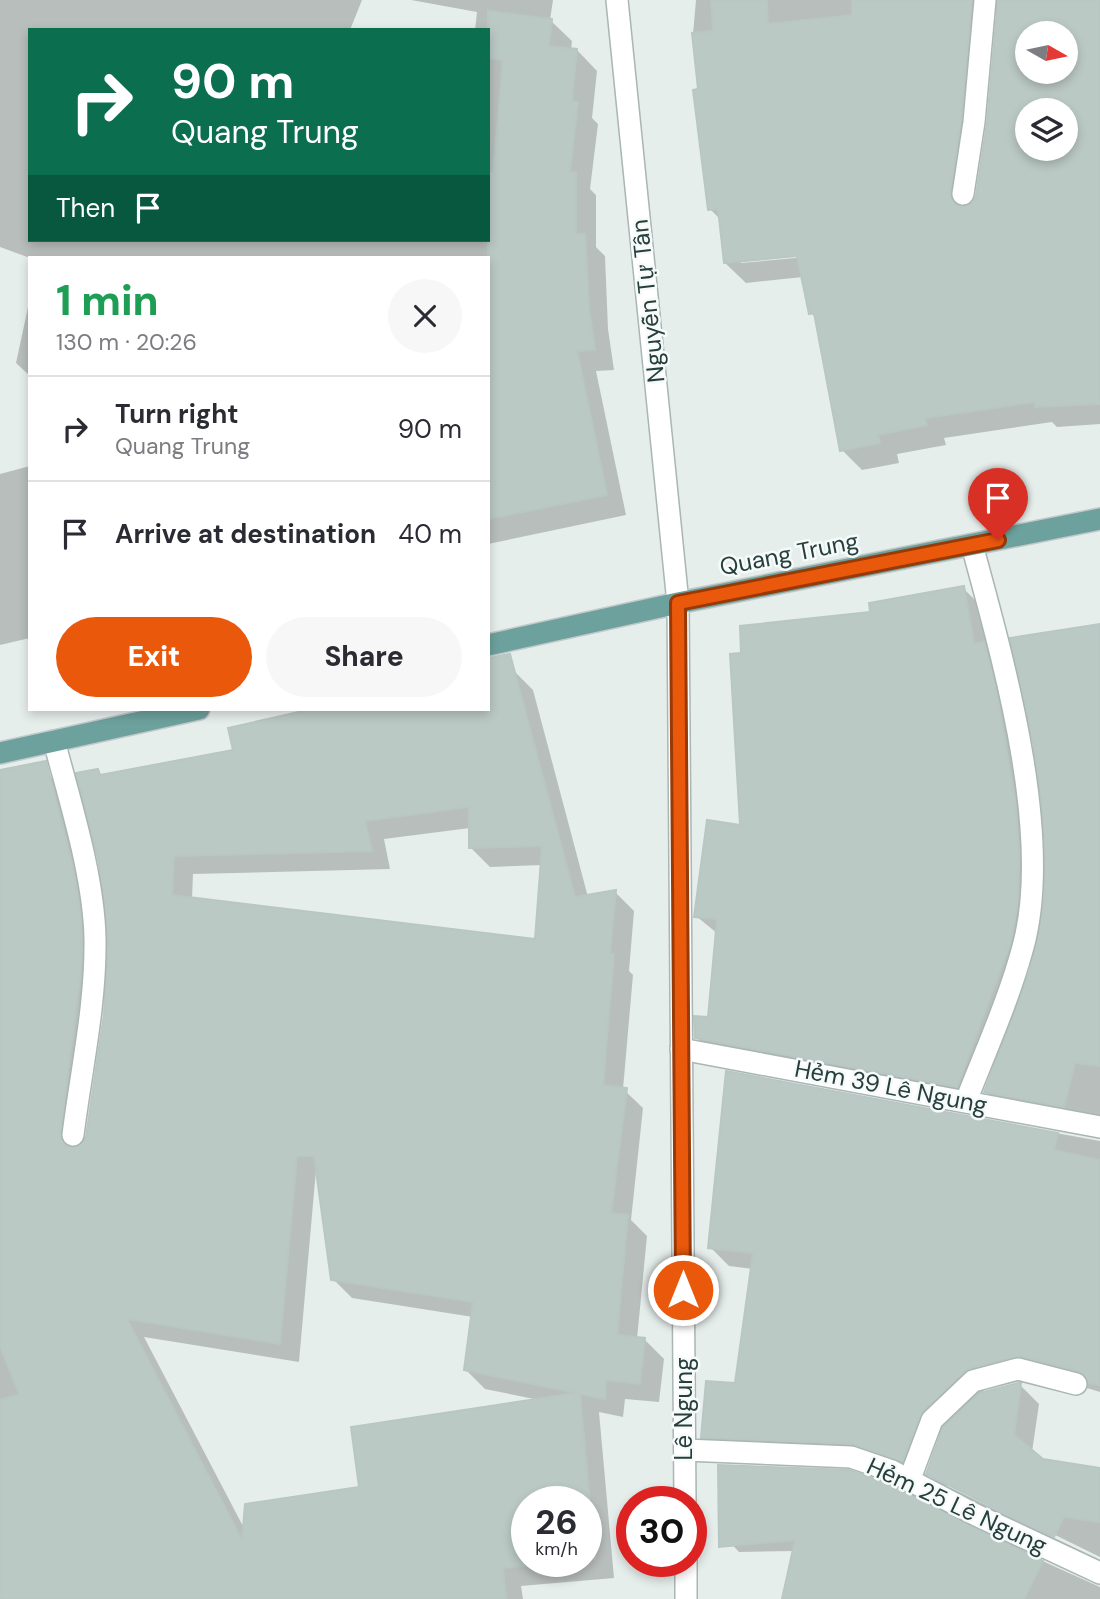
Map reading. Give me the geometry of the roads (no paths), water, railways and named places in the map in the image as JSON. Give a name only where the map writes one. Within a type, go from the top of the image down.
[{"type":"main road","name":"Quang Trung","points":[[490,645],[678,603],[1100,519]]},
{"type":"main road","points":[[0,753],[190,711]]},
{"type":"street","name":"Nguyễn Tự Tân","points":[[617,0],[678,603]]},
{"type":"street","points":[[963,194],[974,122],[985,0]]},
{"type":"street","points":[[966,1101],[1024,946],[1031,897],[1031,832],[1018,743],[1008,685],[972,545]]},
{"type":"street","name":"Lê Ngung","points":[[678,603],[685,1486]]},
{"type":"street","points":[[54,741],[81,841],[95,938],[73,1135]]},
{"type":"street","name":"Hẻm 39 Lê Ngung","points":[[681,1049],[1100,1127]]},
{"type":"street","points":[[909,1480],[932,1420],[973,1381],[1018,1369],[1076,1384]]},
{"type":"street","name":"Hẻm 25 Lê Ngung","points":[[685,1450],[850,1457],[875,1463],[1100,1573]]},
{"type":"street","points":[[686,1577],[686,1599]]}]
